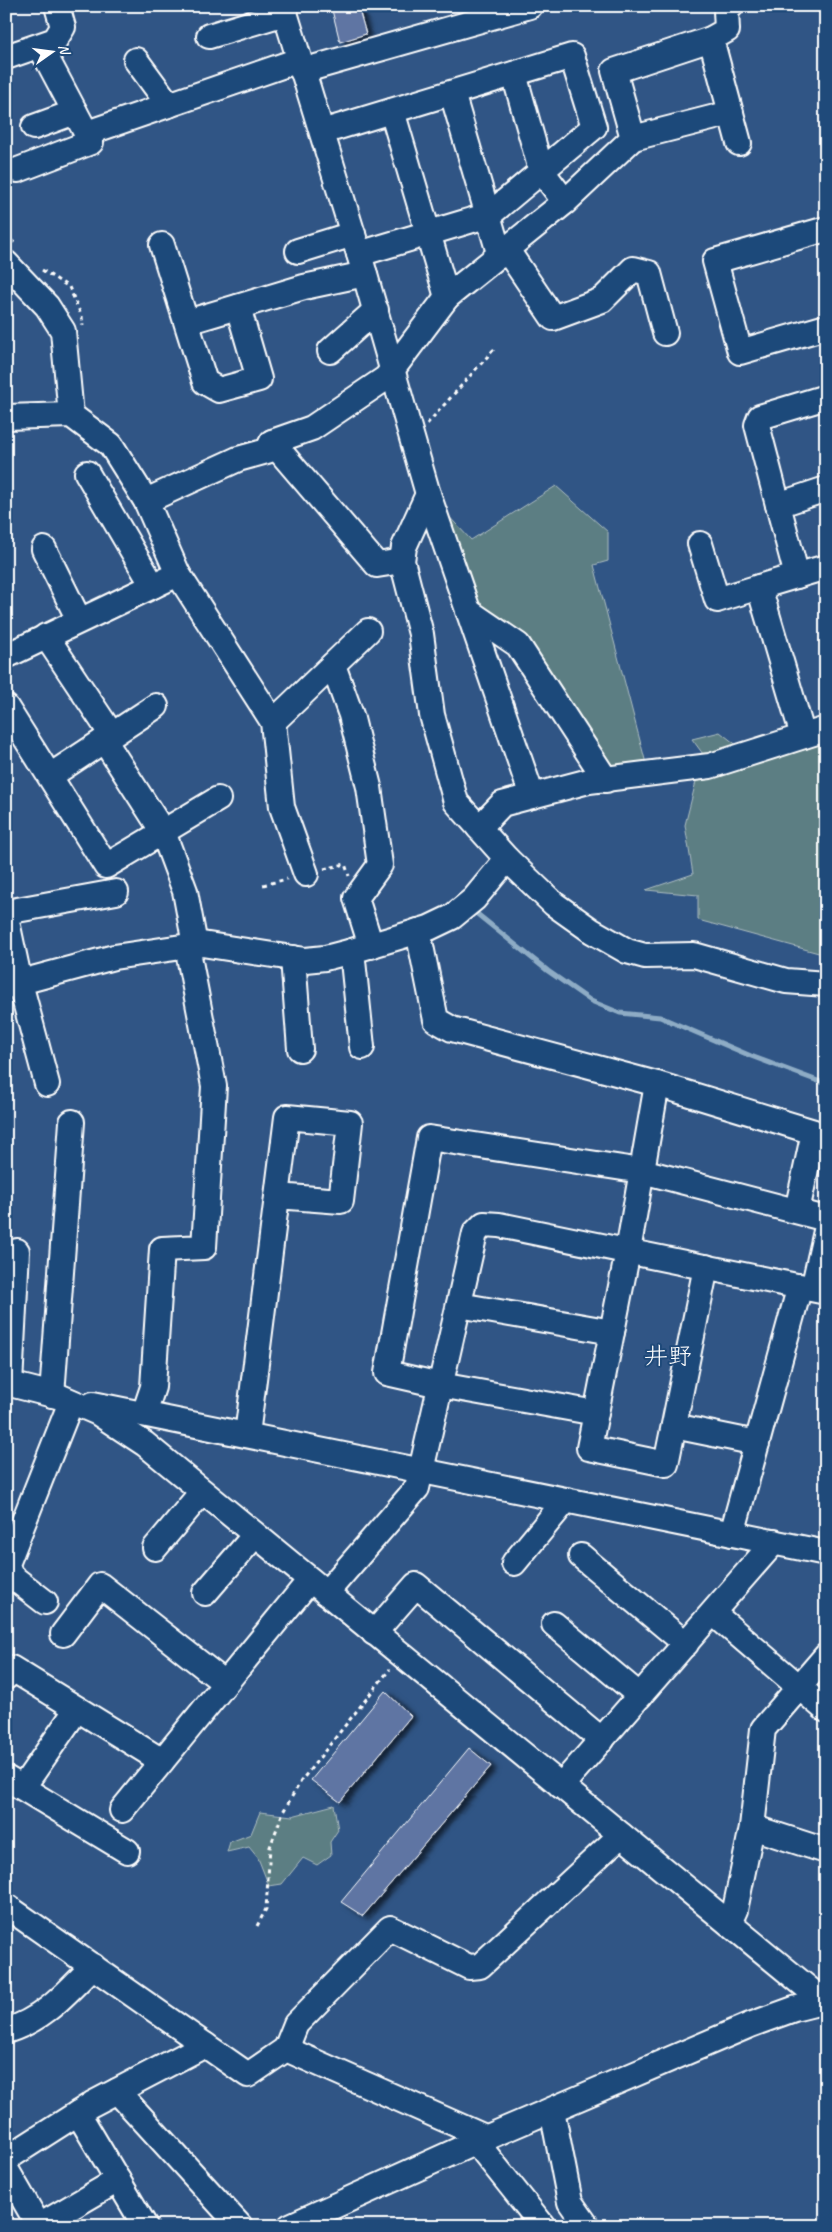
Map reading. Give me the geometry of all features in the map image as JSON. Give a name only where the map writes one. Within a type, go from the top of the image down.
[{"type":"street","points":[[6,57],[55,40],[63,28],[57,6]]},
{"type":"street","points":[[87,133],[169,105],[300,65],[496,11],[530,6]]},
{"type":"street","points":[[633,138],[614,71],[710,39],[727,30],[726,10],[731,6]]},
{"type":"street","points":[[209,36],[284,10],[376,310],[428,494],[532,796]]},
{"type":"street","points":[[710,39],[739,143]]},
{"type":"street","points":[[18,170],[91,142],[40,46]]},
{"type":"street","points":[[187,322],[304,287],[359,254],[489,215],[594,127],[572,56],[322,132]]},
{"type":"street","points":[[136,60],[169,105]]},
{"type":"street","points":[[514,74],[541,170],[565,202]]},
{"type":"street","points":[[452,93],[489,215],[504,253],[553,318],[602,300],[633,269],[649,273],[664,333]]},
{"type":"street","points":[[392,111],[447,297]]},
{"type":"street","points":[[34,127],[76,112]]},
{"type":"street","points":[[146,502],[238,459],[268,451],[272,442],[312,428],[386,378],[400,356],[447,297],[565,202],[633,138],[731,113]]},
{"type":"street","points":[[826,229],[715,261],[740,352],[826,327]]},
{"type":"street","points":[[162,246],[205,382],[219,390],[258,379],[238,307]]},
{"type":"street","points":[[298,251],[359,254]]},
{"type":"street","points":[[6,263],[47,306],[63,331],[72,415]]},
{"type":"street","points":[[330,351],[376,310]]},
{"type":"street","points":[[797,576],[757,425],[760,417],[826,398]]},
{"type":"street","points":[[6,417],[72,415],[111,445],[146,502],[178,574],[273,722],[282,807],[306,874]]},
{"type":"street","points":[[272,442],[377,565],[402,561]]},
{"type":"street","points":[[87,473],[152,586]]},
{"type":"street","points":[[778,505],[826,490]]},
{"type":"street","points":[[428,494],[404,547],[402,561],[421,634],[432,715],[456,802],[507,859],[554,904],[592,931],[628,951],[645,956],[694,955],[786,981],[826,984]]},
{"type":"street","points":[[700,544],[717,600],[826,567]]},
{"type":"street","points":[[44,549],[78,620]]},
{"type":"street","points":[[6,656],[78,620],[178,574]]},
{"type":"street","points":[[759,587],[804,736]]},
{"type":"street","points":[[468,611],[518,645],[606,780]]},
{"type":"street","points":[[273,722],[368,631]]},
{"type":"street","points":[[46,636],[163,832],[185,891],[191,945],[214,1086],[204,1247],[162,1249],[153,1387],[144,1414]]},
{"type":"street","points":[[333,665],[352,715],[369,787],[380,865],[356,898],[362,949],[362,1047]]},
{"type":"street","points":[[6,706],[106,866],[218,799]]},
{"type":"street","points":[[50,776],[156,706]]},
{"type":"street","points":[[479,828],[502,804],[589,782],[710,766],[826,729]]},
{"type":"street","points":[[13,984],[114,957],[191,945],[202,944],[305,960],[325,958],[362,949],[418,931],[452,917],[474,899],[507,859]]},
{"type":"street","points":[[6,912],[116,892]]},
{"type":"street","points":[[6,917],[13,984],[47,1084]]},
{"type":"street","points":[[418,931],[436,1020],[452,1030],[657,1084],[814,1132],[797,1211]]},
{"type":"street","points":[[293,958],[300,1049]]},
{"type":"street","points":[[657,1084],[628,1251],[589,1448],[666,1464],[706,1267]]},
{"type":"street","points":[[45,1602],[10,1575],[7,1564],[62,1398],[72,1122]]},
{"type":"street","points":[[596,1413],[440,1385],[387,1373],[429,1138],[642,1170],[826,1219]]},
{"type":"street","points":[[247,1435],[277,1196]]},
{"type":"street","points":[[122,1810],[225,1683],[417,1488],[475,1233],[484,1224],[499,1225],[813,1289]]},
{"type":"street","points":[[732,1534],[757,1443],[813,1289],[826,1231]]},
{"type":"street","points":[[17,1251],[8,1384],[62,1398],[826,1553]]},
{"type":"street","points":[[459,1305],[612,1332]]},
{"type":"street","points":[[62,1398],[98,1413],[145,1444],[825,2002]]},
{"type":"street","points":[[674,1426],[757,1443]]},
{"type":"street","points":[[155,1548],[202,1492]]},
{"type":"street","points":[[514,1562],[566,1500]]},
{"type":"street","points":[[206,1593],[255,1535]]},
{"type":"street","points":[[561,1786],[774,1542]]},
{"type":"street","points":[[581,1556],[686,1644]]},
{"type":"street","points":[[63,1634],[100,1585],[225,1683]]},
{"type":"street","points":[[374,1633],[416,1585],[602,1740]]},
{"type":"street","points":[[713,1613],[826,1710]]},
{"type":"street","points":[[554,1624],[640,1696]]},
{"type":"street","points":[[729,1924],[735,1910],[752,1827],[763,1729],[826,1656]]},
{"type":"street","points":[[6,1676],[11,1668],[162,1761]]},
{"type":"street","points":[[77,1709],[14,1783],[127,1851]]},
{"type":"street","points":[[752,1827],[826,1851]]},
{"type":"street","points":[[6,1906],[248,2075],[286,2049],[296,2024],[390,1928],[469,1967],[480,1966],[621,1835]]},
{"type":"street","points":[[6,2031],[22,2026],[44,2014],[92,1966]]},
{"type":"street","points":[[290,2226],[482,2140],[750,2025],[825,2002]]},
{"type":"street","points":[[6,2159],[78,2113],[205,2044]]},
{"type":"street","points":[[286,2049],[482,2140],[544,2226]]},
{"type":"street","points":[[117,2092],[240,2226]]},
{"type":"street","points":[[552,2110],[570,2202],[587,2226]]},
{"type":"street","points":[[78,2113],[145,2226]]},
{"type":"street","points":[[6,2169],[39,2226],[118,2180]]},
{"type":"path","points":[[412,440],[495,348]]},
{"type":"path","points":[[257,1926],[266,1909],[270,1847],[283,1812],[301,1781],[402,1655]]},
{"type":"green space","points":[[556,486],[608,532],[608,561],[594,565],[649,775],[606,780],[518,645],[468,611],[428,494],[471,540]]},
{"type":"green space","points":[[826,729],[826,955],[698,920],[698,895],[646,890],[693,874],[685,825],[703,754],[692,739],[720,732],[748,754]]},
{"type":"green space","points":[[334,1805],[338,1830],[330,1842],[331,1855],[317,1865],[303,1858],[282,1884],[269,1886],[258,1858],[249,1847],[227,1852],[230,1842],[251,1834],[260,1812],[292,1816]]},
{"type":"building","points":[[331,6],[358,6],[366,34],[340,42]]},
{"type":"building","points":[[385,1691],[411,1716],[340,1802],[311,1780]]},
{"type":"building","points":[[469,1748],[491,1766],[363,1916],[341,1902]]},
{"type":"waterway","points":[[476,913],[548,971],[591,1001],[620,1013],[660,1017],[751,1056],[826,1084]]},
{"type":"district","name":"井野","points":[[668,1356]]}]
